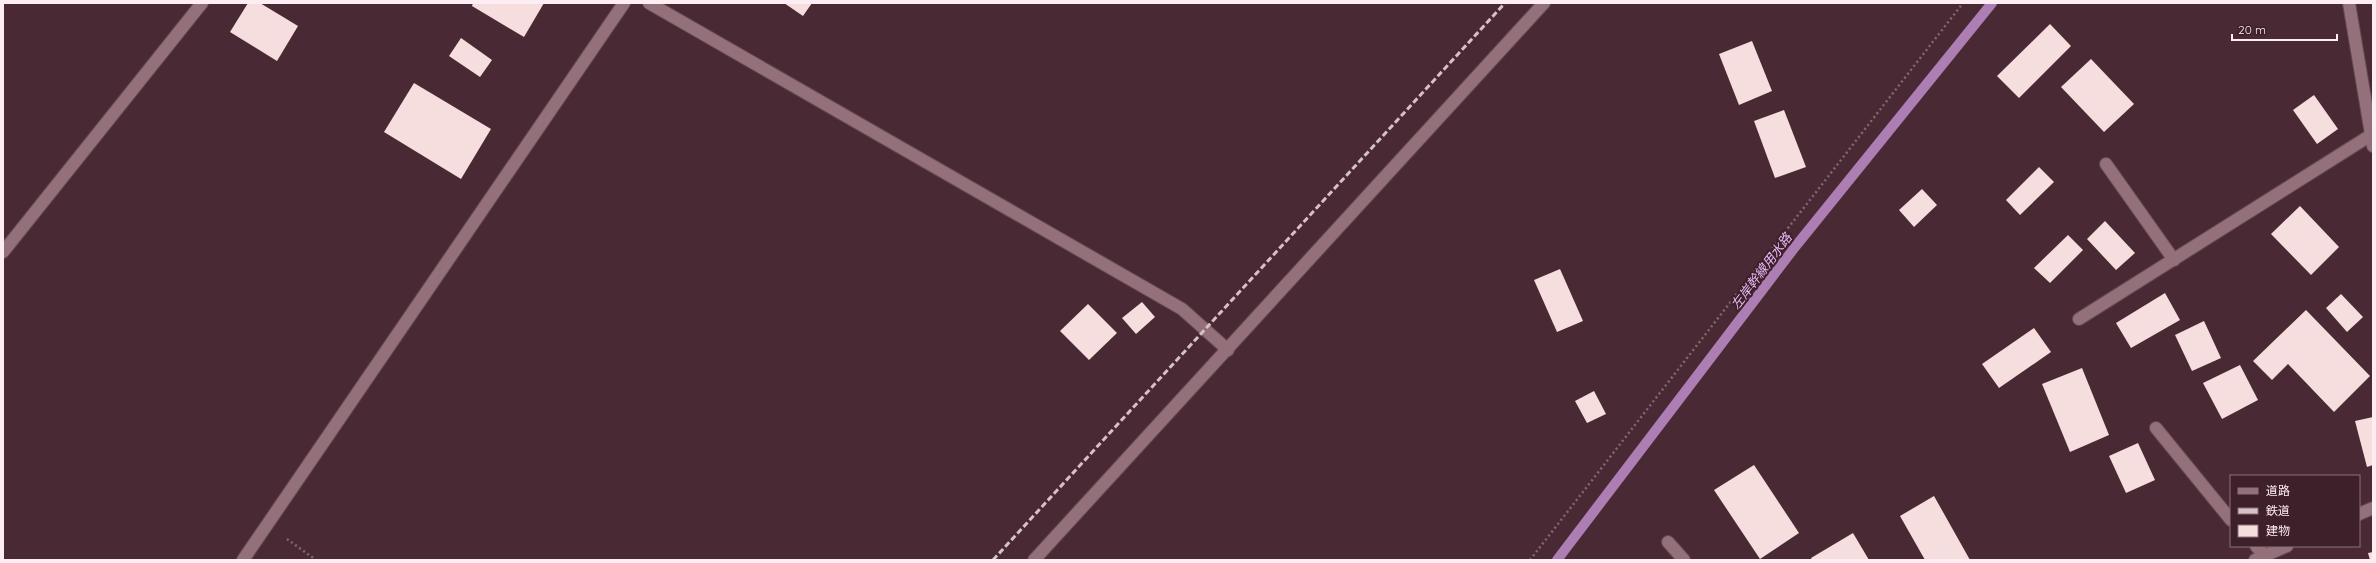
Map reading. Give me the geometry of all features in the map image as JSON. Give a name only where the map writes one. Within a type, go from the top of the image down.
[{"type":"street","points":[[3,252],[202,3]]},
{"type":"street","points":[[243,560],[624,3]]},
{"type":"street","points":[[649,3],[1182,309],[1228,350]]},
{"type":"street","points":[[1034,560],[1228,350],[1544,3]]},
{"type":"street","points":[[2079,319],[2372,140],[2349,3]]},
{"type":"street","points":[[2106,164],[2174,260]]},
{"type":"street","points":[[2156,428],[2230,519]]},
{"type":"street","points":[[2360,514],[2373,508]]},
{"type":"street","points":[[1668,542],[1684,560]]},
{"type":"street","points":[[2256,547],[2260,558],[2285,547]]},
{"type":"path","points":[[1530,560],[1963,3]]},
{"type":"path","points":[[267,525],[316,560]]},
{"type":"building","points":[[248,3],[260,3],[298,26],[277,61],[230,32]]},
{"type":"building","points":[[473,3],[544,3],[524,37],[472,6]]},
{"type":"building","points":[[784,3],[812,3],[803,16]]},
{"type":"building","points":[[2050,24],[2071,46],[2019,98],[1997,76]]},
{"type":"building","points":[[461,38],[492,60],[480,77],[449,56]]},
{"type":"building","points":[[1752,41],[1772,91],[1739,105],[1719,54]]},
{"type":"building","points":[[2091,59],[2134,104],[2104,132],[2061,87]]},
{"type":"building","points":[[414,83],[491,129],[461,179],[384,132]]},
{"type":"building","points":[[2314,95],[2338,129],[2317,144],[2293,110]]},
{"type":"building","points":[[1784,110],[1806,167],[1775,178],[1754,121]]},
{"type":"building","points":[[2039,167],[2054,182],[2020,215],[2006,200]]},
{"type":"building","points":[[1922,189],[1937,205],[1914,227],[1899,210]]},
{"type":"building","points":[[2300,206],[2339,247],[2311,275],[2271,234]]},
{"type":"building","points":[[2105,221],[2135,253],[2116,270],[2087,239]]},
{"type":"building","points":[[2068,235],[2083,250],[2050,283],[2034,268]]},
{"type":"building","points":[[1560,269],[1583,321],[1557,332],[1534,280]]},
{"type":"building","points":[[2165,293],[2180,320],[2131,348],[2116,323]]},
{"type":"building","points":[[2341,294],[2363,317],[2347,332],[2326,308]]},
{"type":"building","points":[[1142,302],[1155,317],[1136,334],[1122,318]]},
{"type":"building","points":[[1088,304],[1117,333],[1089,360],[1060,331]]},
{"type":"building","points":[[2306,310],[2370,376],[2334,412],[2288,364],[2272,380],[2253,361]]},
{"type":"building","points":[[2204,321],[2221,358],[2192,371],[2175,335]]},
{"type":"building","points":[[2034,328],[2051,352],[1999,388],[1982,364]]},
{"type":"building","points":[[2240,365],[2258,400],[2222,419],[2203,383]]},
{"type":"building","points":[[2082,368],[2109,435],[2070,452],[2042,384]]},
{"type":"building","points":[[1594,391],[1606,414],[1587,423],[1575,401]]},
{"type":"building","points":[[2373,417],[2373,465],[2367,467],[2355,421]]},
{"type":"building","points":[[2138,443],[2155,480],[2126,493],[2109,456]]},
{"type":"building","points":[[1754,465],[1799,533],[1760,559],[1714,490]]},
{"type":"building","points":[[1934,496],[1970,560],[1925,560],[1900,516]]},
{"type":"building","points":[[1853,533],[1869,560],[1812,560],[1811,558]]},
{"type":"building","points":[[2373,552],[2373,560],[2370,560],[2368,553]]},
{"type":"waterway","name":"左岸幹線用水路","points":[[1557,560],[1795,247],[1992,3]]},
{"type":"railway","points":[[993,560],[1505,3]]}]
